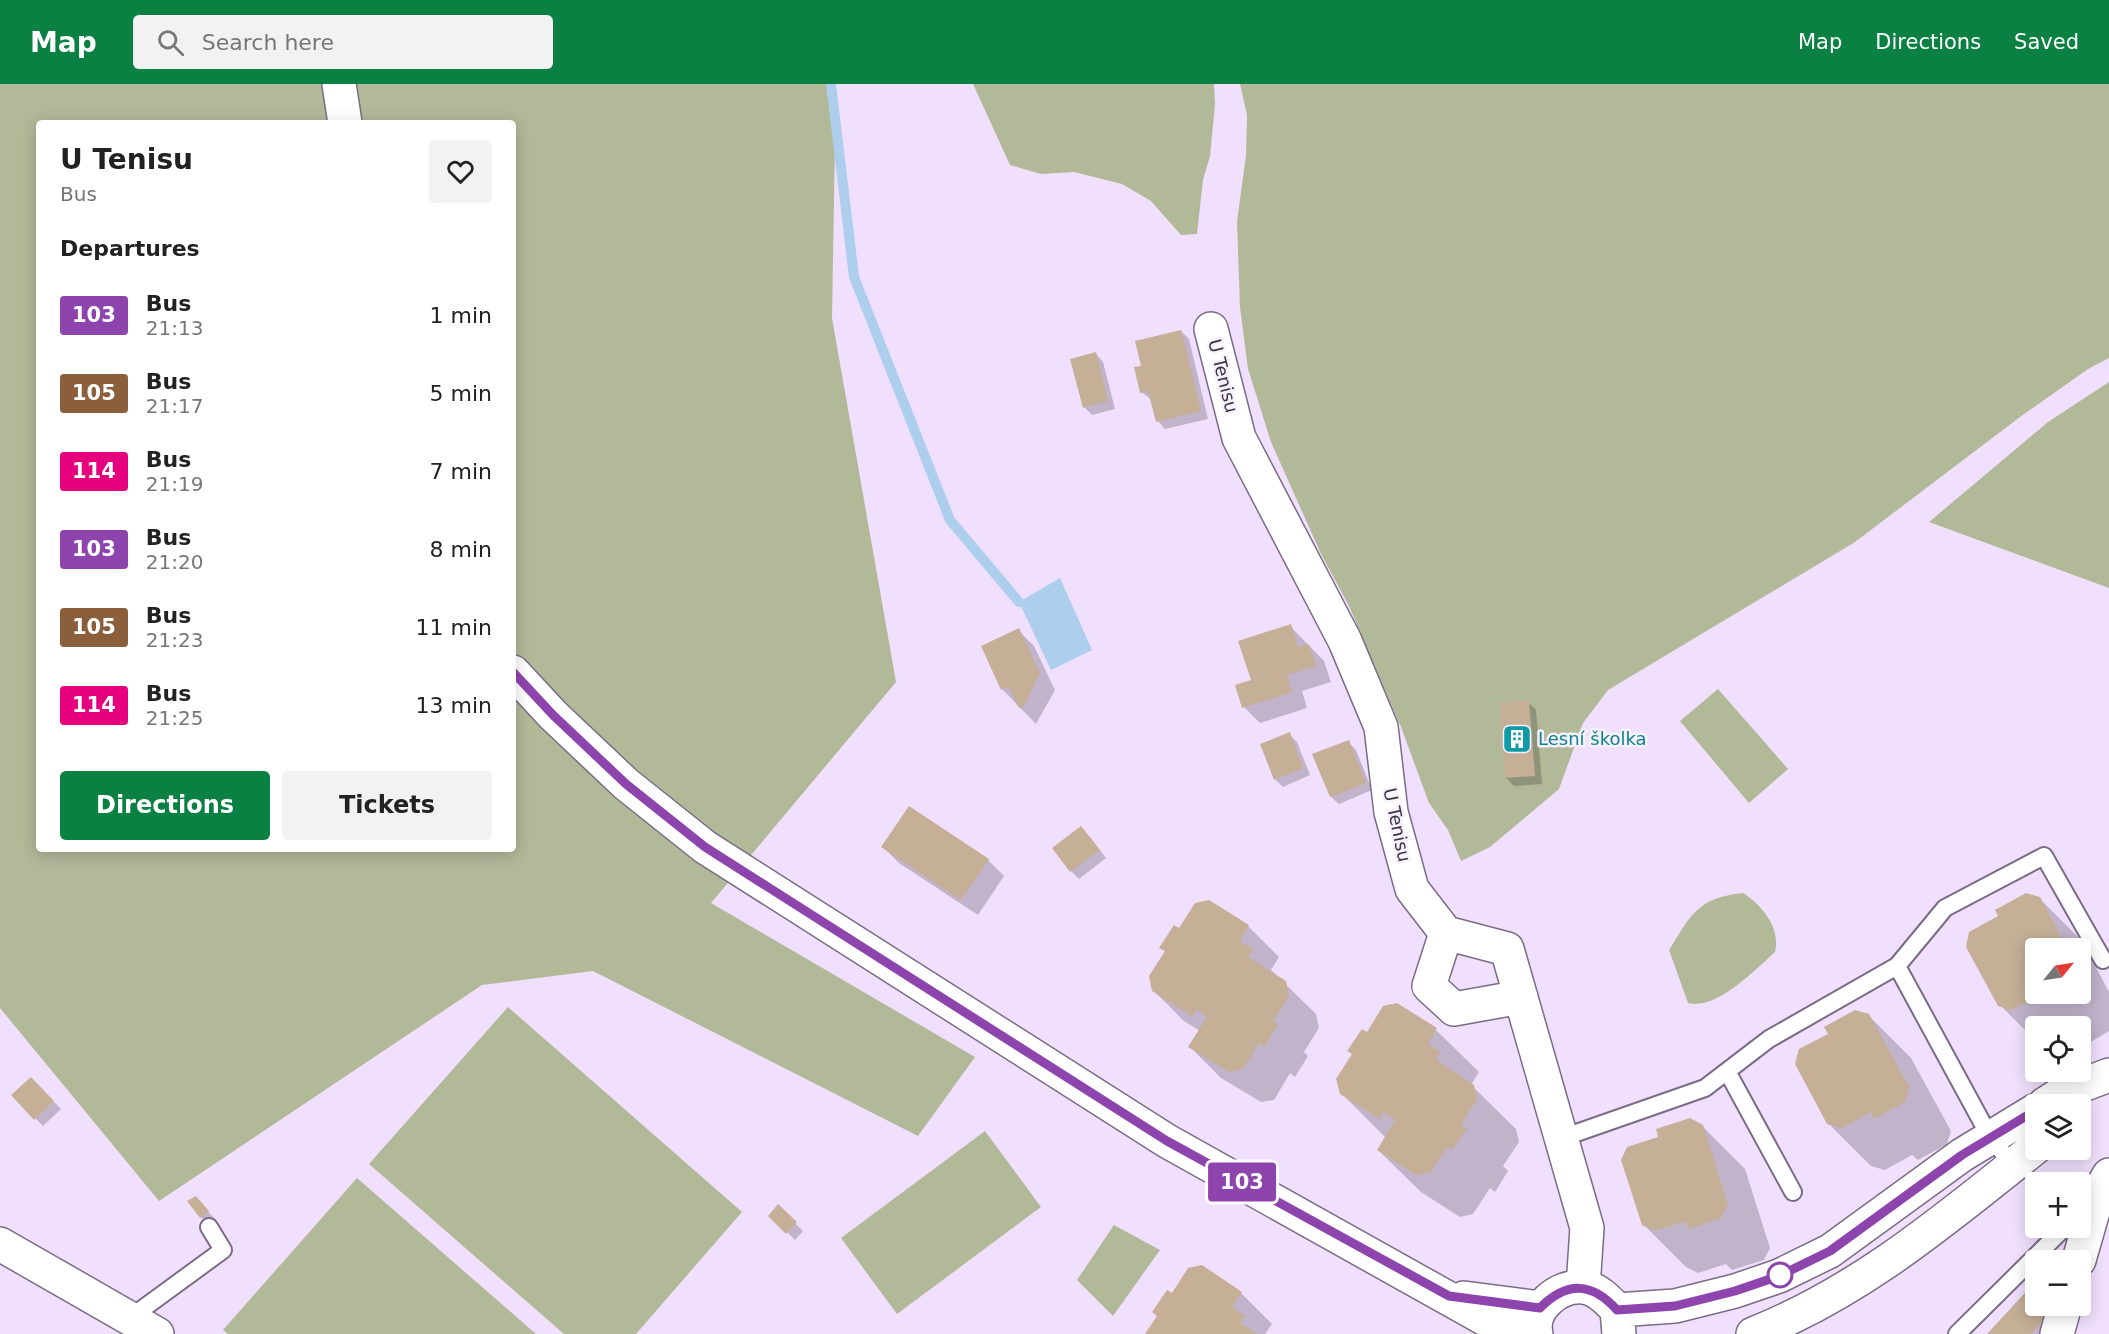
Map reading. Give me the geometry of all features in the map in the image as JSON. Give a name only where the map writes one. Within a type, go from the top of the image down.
[{"type":"street","points":[[339,84],[345,120]]},
{"type":"street","name":"U Tenisu","points":[[1211,329],[1239,438],[1345,641],[1381,727],[1391,812],[1412,889],[1446,933]]},
{"type":"street","points":[[516,675],[553,715],[626,784],[705,847],[1167,1141],[1449,1296],[1512,1334]]},
{"type":"street","points":[[1521,997],[1454,1009],[1430,986],[1446,933],[1507,949],[1521,997],[1562,1138],[1587,1228],[1583,1287]]},
{"type":"street","points":[[2061,1094],[2109,1075]]},
{"type":"street","points":[[2091,1098],[2109,1081]]},
{"type":"street","points":[[1449,1296],[1538,1321],[1549,1299],[1583,1287],[1599,1293],[1618,1322],[1735,1291],[1779,1276],[1830,1251],[1990,1137],[2025,1116]]},
{"type":"street","points":[[1753,1334],[1794,1318],[1861,1280],[2024,1156]]},
{"type":"street","points":[[2082,1250],[2096,1194]]},
{"type":"street","points":[[0,1244],[143,1326]]},
{"type":"street","points":[[2057,1334],[2062,1316]]},
{"type":"lane","points":[[1562,1138],[1705,1088],[1728,1073],[1769,1039],[1897,966],[1945,908],[2044,856],[2103,960]]},
{"type":"lane","points":[[1897,966],[1990,1137],[2024,1156]]},
{"type":"lane","points":[[1728,1073],[1793,1192]]},
{"type":"lane","points":[[143,1326],[224,1250],[209,1227]]},
{"type":"lane","points":[[1957,1334],[2054,1238]]},
{"type":"green space","points":[[0,84],[836,84],[832,318],[896,682],[711,903],[975,1057],[918,1136],[593,971],[482,985],[159,1201],[0,1008]]},
{"type":"green space","points":[[973,84],[1214,84],[1215,105],[1210,156],[1203,180],[1197,234],[1181,235],[1151,201],[1122,184],[1074,172],[1041,174],[1010,165]]},
{"type":"green space","points":[[1240,84],[2109,84],[2109,358],[2088,369],[2020,417],[1855,542],[1608,690],[1583,723],[1559,789],[1490,847],[1461,861],[1448,830],[1429,803],[1401,727],[1349,606],[1321,554],[1271,442],[1248,369],[1240,307],[1237,222],[1246,155],[1247,115]]},
{"type":"green space","points":[[2109,382],[2109,588],[1929,522],[2048,422]]},
{"type":"green space","points":[[1718,689],[1788,769],[1749,803],[1680,721]]},
{"type":"green space","points":[[1743,893],[1757,904],[1773,926],[1775,952],[1746,978],[1722,995],[1699,1004],[1688,1003],[1669,950],[1697,910],[1715,899]]},
{"type":"green space","points":[[508,1007],[742,1212],[636,1334],[564,1334],[369,1164]]},
{"type":"green space","points":[[985,1131],[1041,1207],[897,1314],[841,1238]]},
{"type":"green space","points":[[357,1178],[536,1334],[228,1334],[223,1330]]},
{"type":"green space","points":[[1114,1225],[1160,1250],[1113,1316],[1077,1280]]},
{"type":"water","points":[[1060,578],[1092,650],[1051,670],[1019,602]]},
{"type":"building","points":[[1181,330],[1201,411],[1156,422],[1148,391],[1140,393],[1134,367],[1141,366],[1135,341]]},
{"type":"building","points":[[1096,352],[1108,401],[1083,408],[1070,359]]},
{"type":"building","points":[[1291,624],[1298,647],[1309,644],[1316,666],[1287,675],[1292,692],[1242,708],[1235,685],[1251,680],[1238,641]]},
{"type":"building","points":[[1019,628],[1040,673],[1024,706],[1019,708],[1009,687],[1001,690],[981,646]]},
{"type":"building","name":"Lesní školka","points":[[1529,700],[1535,776],[1505,778],[1500,703]]},
{"type":"building","points":[[1290,732],[1303,768],[1274,780],[1260,744]]},
{"type":"building","points":[[1349,740],[1366,783],[1330,797],[1312,754]]},
{"type":"building","points":[[909,806],[989,859],[961,900],[881,847]]},
{"type":"building","points":[[1081,826],[1100,850],[1070,872],[1052,848]]},
{"type":"building","points":[[2026,893],[2040,897],[2062,938],[2025,938],[2025,1003],[2011,1010],[1998,1006],[1966,947],[1969,932],[1998,916],[1995,910]]},
{"type":"building","points":[[1209,900],[1249,925],[1240,941],[1253,949],[1248,957],[1286,981],[1289,996],[1273,1021],[1278,1024],[1264,1047],[1259,1043],[1243,1069],[1229,1072],[1188,1047],[1207,1017],[1196,1009],[1192,1016],[1152,991],[1149,976],[1165,951],[1159,948],[1174,925],[1179,928],[1195,903]]},
{"type":"building","points":[[1397,1003],[1437,1028],[1428,1044],[1440,1052],[1436,1060],[1474,1085],[1477,1099],[1461,1125],[1467,1128],[1452,1150],[1447,1147],[1431,1172],[1416,1175],[1377,1150],[1395,1120],[1384,1112],[1380,1119],[1340,1094],[1336,1079],[1352,1054],[1347,1051],[1362,1029],[1367,1032],[1383,1006]]},
{"type":"building","points":[[1855,1010],[1869,1014],[1909,1087],[1905,1102],[1874,1119],[1871,1112],[1842,1128],[1827,1124],[1795,1064],[1799,1049],[1828,1034],[1824,1027]]},
{"type":"building","points":[[31,1077],[54,1101],[34,1120],[11,1095]]},
{"type":"building","points":[[1690,1118],[1703,1125],[1728,1205],[1721,1218],[1688,1229],[1686,1221],[1655,1231],[1642,1225],[1621,1160],[1627,1147],[1658,1137],[1656,1129]]},
{"type":"building","points":[[196,1196],[209,1211],[200,1218],[187,1201]]},
{"type":"building","points":[[778,1204],[797,1222],[786,1234],[768,1216]]},
{"type":"building","points":[[1202,1265],[1242,1292],[1232,1307],[1245,1316],[1240,1323],[1257,1334],[1145,1334],[1157,1316],[1152,1312],[1167,1290],[1172,1293],[1188,1268]]},
{"type":"building","points":[[2025,1293],[2025,1316],[2047,1316],[2031,1334],[1987,1334]]},
{"type":"waterway","points":[[831,84],[854,277],[950,520],[1019,602]]},
{"type":"bus line","name":"103","points":[[516,677],[626,784],[705,847],[1167,1141],[1449,1296],[1540,1308],[1549,1299],[1567,1290],[1583,1287],[1599,1293],[1617,1310],[1675,1306],[1735,1291],[1779,1276],[1830,1251],[1962,1155],[2025,1117]]},
{"type":"place","name":"Lesní školka","points":[[1517,739]]}]
